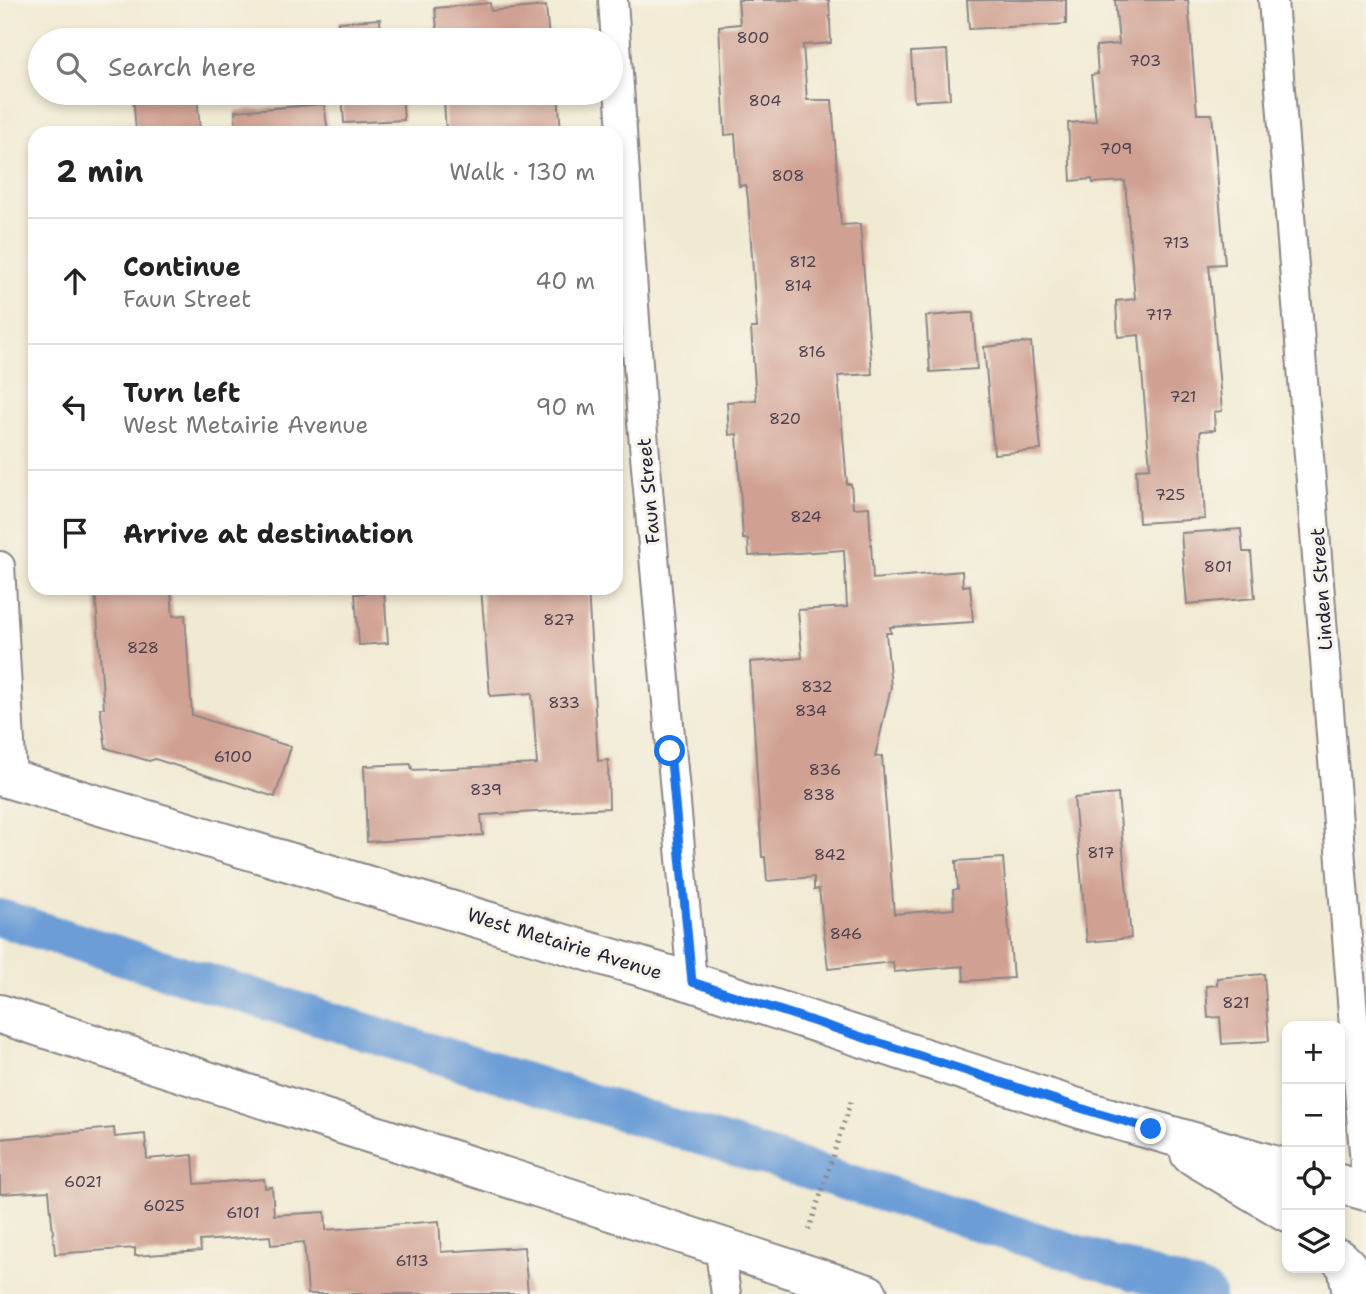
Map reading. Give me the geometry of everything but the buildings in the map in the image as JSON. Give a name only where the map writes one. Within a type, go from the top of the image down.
[{"type":"main road","name":"West Metairie Avenue","points":[[6,777],[692,982],[1080,1108],[1282,1167]]},
{"type":"main road","points":[[0,1014],[868,1294]]},
{"type":"main road","points":[[1151,1129],[1283,1210]]},
{"type":"main road","points":[[1345,1185],[1366,1191]]},
{"type":"main road","points":[[1345,1264],[1352,1294]]},
{"type":"street","name":"Faun Street","points":[[613,0],[615,28]]},
{"type":"street","name":"Linden Street","points":[[1273,0],[1366,1178]]},
{"type":"street","name":"Faun Street","points":[[620,105],[622,126]]},
{"type":"street","name":"Faun Street","points":[[623,146],[642,422],[692,982]]},
{"type":"street","points":[[0,565],[6,777]]},
{"type":"street","points":[[719,1245],[726,1294]]},
{"type":"path","points":[[809,1230],[850,1101]]},
{"type":"waterway","points":[[0,918],[1206,1294]]},
{"type":"route","points":[[670,751],[692,982],[1151,1129]]}]
